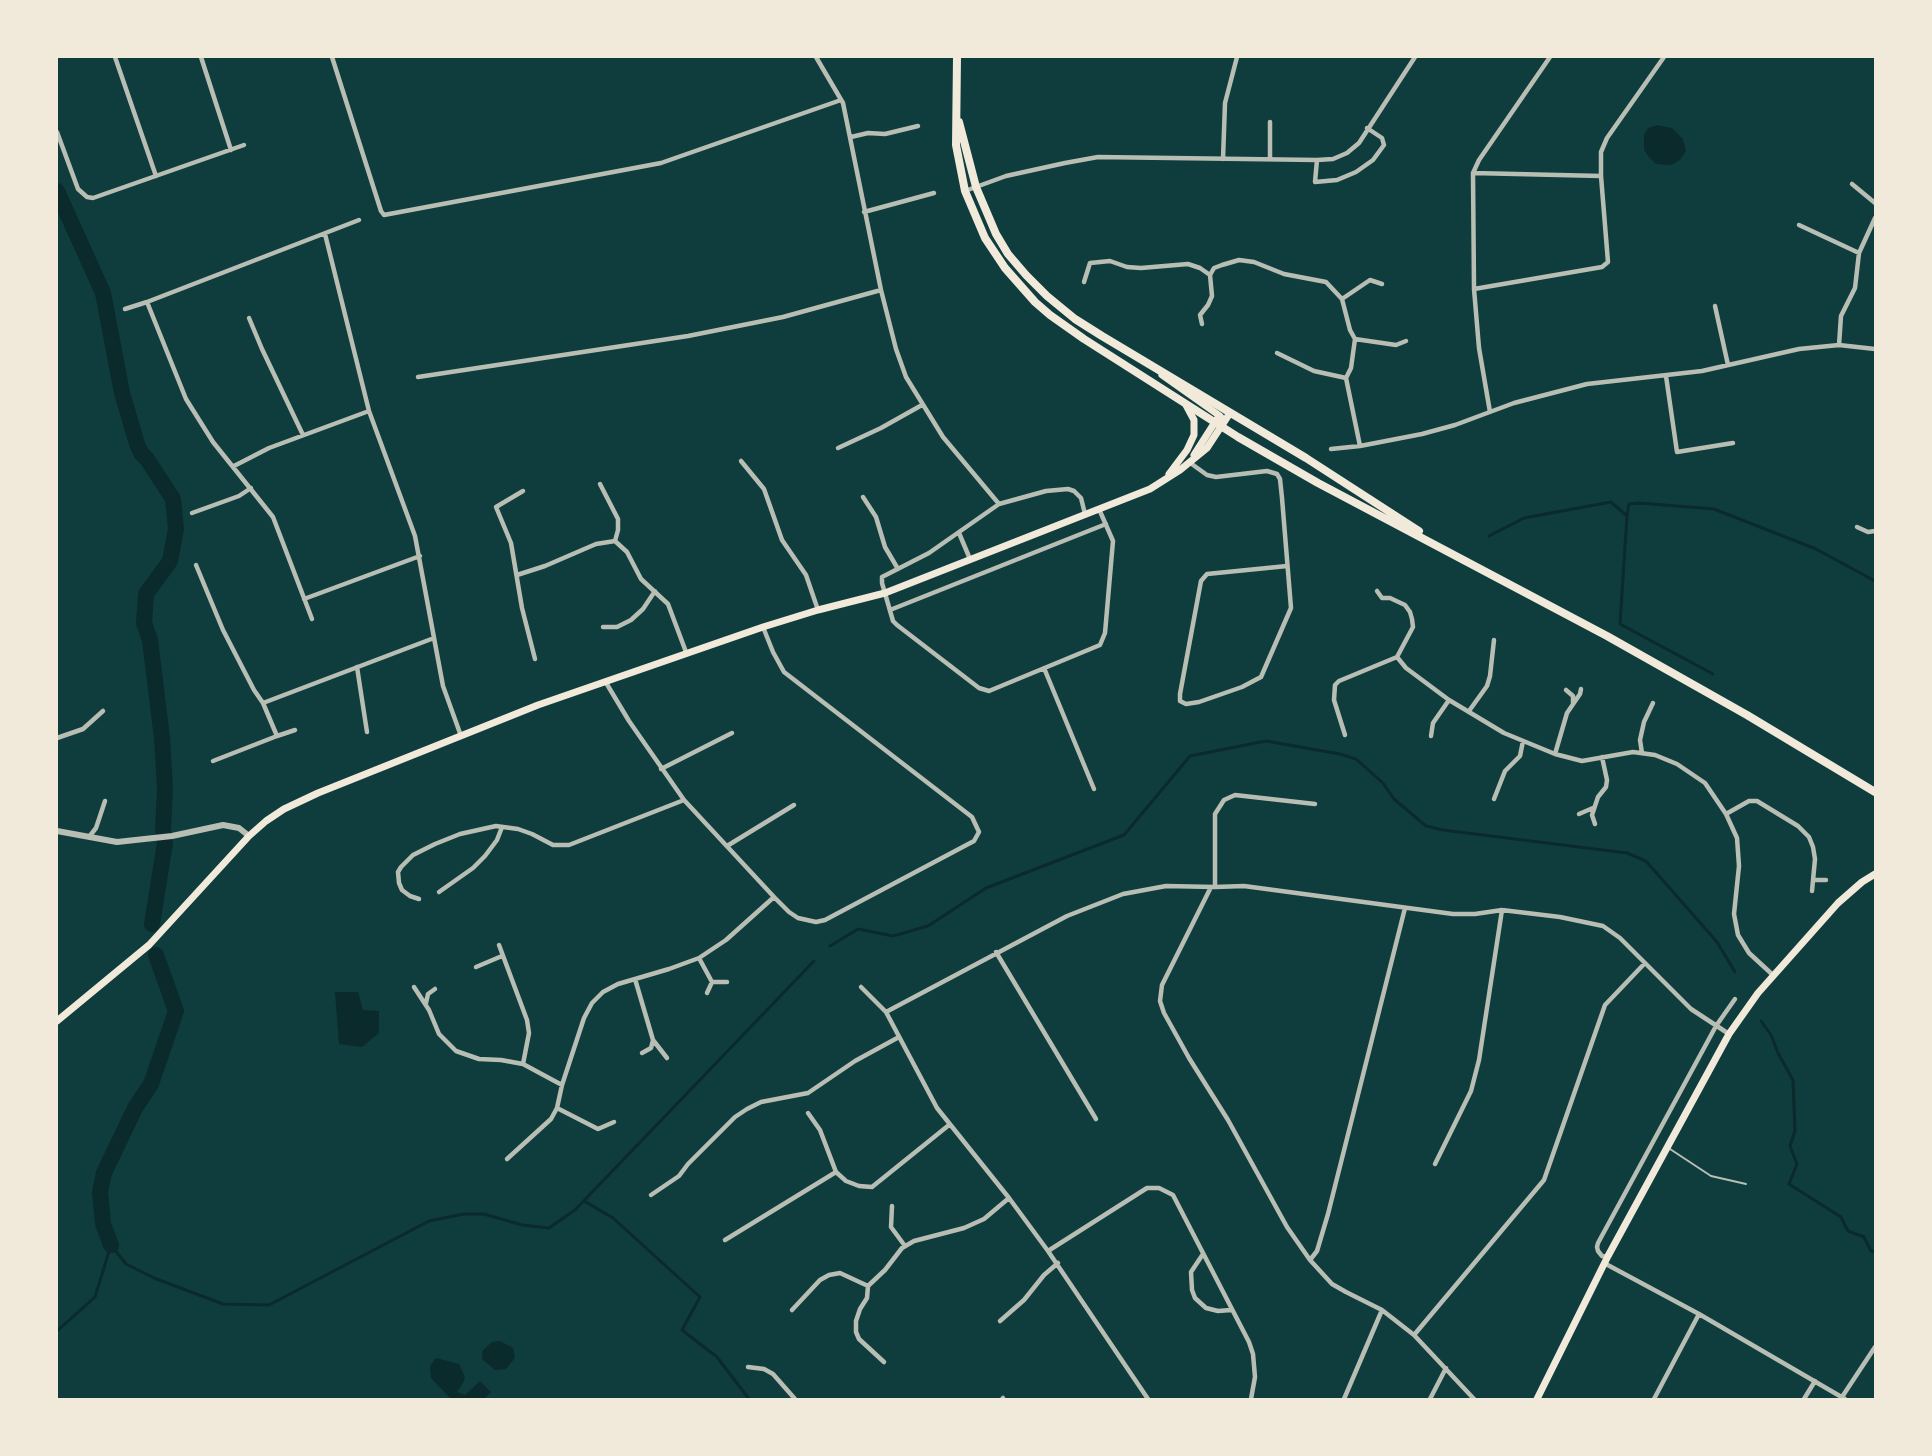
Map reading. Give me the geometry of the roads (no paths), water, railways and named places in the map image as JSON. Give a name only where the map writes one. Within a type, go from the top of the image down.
[{"type":"main road","points":[[957,57],[956,145],[965,191],[975,217],[990,245],[1005,268],[1035,302],[1084,339],[1184,402],[1222,417],[1306,458],[1463,559]]},
{"type":"main road","points":[[957,116],[976,187],[996,234],[1008,254],[1026,275],[1075,319],[1138,358],[1318,483],[1607,636],[1747,715],[1875,792]]},
{"type":"main road","points":[[1166,479],[1187,450],[1194,435],[1194,420],[1184,402]]},
{"type":"main road","points":[[57,1021],[149,945],[249,836],[278,813],[318,793],[605,681],[763,627],[885,593],[1150,489],[1190,461],[1222,417]]},
{"type":"main road","points":[[1537,1399],[1606,1260],[1729,1034],[1758,993],[1838,903],[1875,874]]},
{"type":"street","points":[[115,57],[156,176]]},
{"type":"street","points":[[201,57],[231,150]]},
{"type":"street","points":[[332,57],[381,212],[384,215],[662,163],[841,100]]},
{"type":"street","points":[[816,57],[841,100],[881,290],[901,363],[922,405],[943,437],[999,504]]},
{"type":"street","points":[[1223,159],[1225,103],[1237,57]]},
{"type":"street","points":[[965,191],[1006,176],[1098,157],[1333,159],[1347,153],[1359,143],[1415,57]]},
{"type":"street","points":[[1490,412],[1479,348],[1474,289],[1473,173],[1479,160],[1550,57]]},
{"type":"street","points":[[1474,289],[1602,267],[1608,262],[1601,152],[1607,138],[1664,57]]},
{"type":"street","points":[[1270,122],[1270,159]]},
{"type":"street","points":[[850,137],[868,133],[885,134],[918,126]]},
{"type":"street","points":[[1317,160],[1315,182],[1337,180],[1356,172],[1373,160],[1384,145],[1382,138],[1367,129]]},
{"type":"street","points":[[57,132],[78,189],[87,197],[93,198],[244,145]]},
{"type":"street","points":[[1473,173],[1601,176]]},
{"type":"street","points":[[1852,184],[1875,202]]},
{"type":"street","points":[[864,212],[934,193]]},
{"type":"street","points":[[1839,345],[1841,316],[1855,288],[1859,253],[1875,218]]},
{"type":"street","points":[[125,309],[359,220]]},
{"type":"street","points":[[1799,225],[1859,253]]},
{"type":"street","points":[[325,234],[369,411],[415,536],[444,686],[461,736]]},
{"type":"street","points":[[1202,324],[1200,315],[1212,296],[1210,275],[1214,268],[1222,265],[1239,260],[1254,262],[1284,274],[1326,282],[1342,299],[1350,330],[1355,339],[1351,368],[1346,378],[1360,446]]},
{"type":"street","points":[[1084,282],[1090,263],[1110,261],[1127,267],[1142,268],[1188,264],[1210,275]]},
{"type":"street","points":[[1342,299],[1370,280],[1382,284]]},
{"type":"street","points":[[418,376],[688,336],[783,317],[881,290]]},
{"type":"street","points":[[147,302],[186,399],[213,442],[273,517],[312,620]]},
{"type":"street","points":[[1715,306],[1728,365]]},
{"type":"street","points":[[249,318],[261,349],[303,435]]},
{"type":"street","points":[[1355,339],[1396,345],[1406,341]]},
{"type":"street","points":[[1331,449],[1422,434],[1455,425],[1514,403],[1587,384],[1702,371],[1799,349],[1839,345],[1875,349]]},
{"type":"street","points":[[1277,353],[1314,371],[1346,378]]},
{"type":"street","points":[[1666,376],[1677,452],[1733,443]]},
{"type":"street","points":[[838,448],[922,405]]},
{"type":"street","points":[[234,466],[269,447],[369,411]]},
{"type":"street","points":[[741,461],[764,489],[782,540],[806,575],[818,610]]},
{"type":"street","points":[[1190,461],[1208,476],[1233,476],[1271,471],[1277,474],[1280,479],[1291,608],[1261,677],[1242,687],[1199,702],[1186,704],[1180,701],[1202,581],[1207,574],[1287,566]]},
{"type":"street","points":[[600,484],[618,519],[615,541]]},
{"type":"street","points":[[192,513],[239,496],[251,488]]},
{"type":"street","points":[[1085,514],[1081,498],[1068,489],[1046,491],[999,504],[929,554],[882,577],[890,610],[897,625],[984,690],[989,691],[1100,645],[1104,639],[1113,541],[1099,508]]},
{"type":"street","points":[[523,491],[496,507],[511,543],[522,608],[535,659]]},
{"type":"street","points":[[863,497],[876,517],[885,547],[898,569]]},
{"type":"street","points":[[890,610],[1106,524]]},
{"type":"street","points":[[1857,527],[1868,532],[1875,531]]},
{"type":"street","points":[[959,533],[970,559]]},
{"type":"street","points":[[517,575],[545,566],[596,544],[615,541]]},
{"type":"street","points":[[615,541],[627,552],[641,579],[668,604],[686,652]]},
{"type":"street","points":[[304,599],[420,556]]},
{"type":"street","points":[[196,565],[223,630],[263,704],[277,736]]},
{"type":"street","points":[[603,627],[616,627],[631,620],[644,609],[655,591]]},
{"type":"street","points":[[1346,735],[1334,700],[1335,686],[1339,681],[1397,657],[1413,627],[1410,612],[1405,605],[1390,598],[1382,598],[1377,591]]},
{"type":"street","points":[[605,681],[621,709],[684,800],[774,897],[798,918],[816,922],[825,920],[974,841],[979,832],[972,817],[784,672],[763,627]]},
{"type":"street","points":[[263,704],[434,638]]},
{"type":"street","points":[[1469,711],[1490,676],[1494,640]]},
{"type":"street","points":[[1397,657],[1406,668],[1449,700],[1504,733],[1523,741],[1555,754],[1581,761],[1633,752],[1655,755],[1677,764],[1705,783],[1726,814],[1737,838],[1739,866],[1734,914],[1738,935],[1749,952],[1774,976]]},
{"type":"street","points":[[357,668],[367,732]]},
{"type":"street","points":[[1044,668],[1094,789]]},
{"type":"street","points":[[1555,754],[1567,713],[1581,694],[1581,689]]},
{"type":"street","points":[[1566,690],[1573,696],[1573,703]]},
{"type":"street","points":[[1431,736],[1433,723],[1449,700]]},
{"type":"street","points":[[1642,753],[1640,740],[1644,722],[1653,704]]},
{"type":"street","points":[[57,738],[83,729],[103,711]]},
{"type":"street","points":[[213,761],[295,729]]},
{"type":"street","points":[[661,769],[732,733]]},
{"type":"street","points":[[1494,799],[1505,771],[1520,756],[1523,741]]},
{"type":"street","points":[[1595,824],[1592,815],[1598,797],[1606,787],[1607,773],[1602,757]]},
{"type":"street","points":[[1315,804],[1235,795],[1224,800],[1215,814],[1213,887],[1162,985],[1160,1000],[1164,1013],[1189,1058],[1228,1120],[1287,1227],[1310,1260],[1332,1284],[1382,1310],[1414,1335],[1474,1399]]},
{"type":"street","points":[[419,899],[402,890],[398,872],[401,867],[413,855],[460,834],[496,826],[532,834],[553,845],[570,845],[684,800]]},
{"type":"street","points":[[88,837],[96,828],[105,801]]},
{"type":"street","points":[[1726,814],[1749,801],[1757,801],[1798,826],[1809,837],[1813,848],[1815,859],[1812,891]]},
{"type":"street","points":[[727,846],[794,805]]},
{"type":"street","points":[[1580,814],[1590,811],[1595,806]]},
{"type":"street","points":[[57,831],[117,842],[172,836],[223,825],[239,828],[249,836]]},
{"type":"street","points":[[439,892],[467,873],[485,856],[497,840],[502,827]]},
{"type":"street","points":[[1813,880],[1826,880]]},
{"type":"street","points":[[886,1011],[1067,916],[1123,894],[1166,886],[1244,886],[1453,914],[1502,910],[1560,917],[1603,926],[1620,938],[1691,1009],[1729,1034]]},
{"type":"street","points":[[507,1159],[551,1119],[557,1108],[562,1085],[584,1018],[592,1003],[603,992],[618,984],[699,958],[726,940],[774,897]]},
{"type":"street","points":[[1310,1260],[1317,1251],[1328,1214],[1405,908]]},
{"type":"street","points":[[1435,1164],[1471,1091],[1479,1060],[1502,910]]},
{"type":"street","points":[[500,945],[502,956],[527,1020],[529,1033],[523,1064]]},
{"type":"street","points":[[996,952],[1095,1119]]},
{"type":"street","points":[[476,967],[502,956]]},
{"type":"street","points":[[699,958],[712,982]]},
{"type":"street","points":[[1414,1335],[1544,1180],[1605,1005],[1645,963]]},
{"type":"street","points":[[635,979],[653,1040],[667,1058]]},
{"type":"street","points":[[712,982],[727,982]]},
{"type":"street","points":[[707,993],[712,982]]},
{"type":"street","points":[[414,987],[439,1034],[456,1051],[480,1059],[523,1064],[562,1085]]},
{"type":"street","points":[[861,987],[886,1011],[937,1108],[1058,1263],[1148,1399]]},
{"type":"street","points":[[426,1006],[428,994],[435,989]]},
{"type":"street","points":[[1735,999],[1716,1026],[1597,1247],[1606,1260],[1843,1398],[1875,1347]]},
{"type":"street","points":[[651,1195],[679,1176],[735,1117],[747,1109],[761,1102],[808,1093],[855,1061],[899,1037]]},
{"type":"street","points":[[642,1053],[651,1047],[653,1040]]},
{"type":"street","points":[[557,1108],[598,1129],[614,1122]]},
{"type":"street","points":[[808,1113],[820,1130],[836,1172],[852,1184],[872,1187],[949,1125]]},
{"type":"street","points":[[726,1240],[836,1172]]},
{"type":"street","points":[[1048,1251],[1146,1188],[1159,1188],[1173,1195],[1246,1337],[1252,1354],[1255,1377],[1251,1399]]},
{"type":"street","points":[[884,1362],[860,1339],[856,1332],[856,1321],[867,1298],[868,1286],[881,1275],[905,1246],[914,1241],[964,1228],[984,1219],[1009,1198]]},
{"type":"street","points":[[892,1206],[891,1227],[905,1246]]},
{"type":"street","points":[[1203,1254],[1191,1272],[1192,1290],[1206,1308],[1218,1311],[1231,1310]]},
{"type":"street","points":[[1000,1321],[1024,1300],[1044,1275],[1058,1263]]},
{"type":"street","points":[[792,1310],[820,1280],[829,1275],[840,1273],[868,1286]]},
{"type":"street","points":[[1344,1399],[1382,1310]]},
{"type":"street","points":[[1654,1399],[1700,1314]]},
{"type":"street","points":[[748,1367],[764,1369],[772,1374],[795,1399]]},
{"type":"street","points":[[1430,1399],[1446,1368]]},
{"type":"street","points":[[1804,1399],[1815,1381]]},
{"type":"lane","points":[[1667,1147],[1711,1176],[1746,1184]]},
{"type":"water","points":[[1657,125],[1672,128],[1683,139],[1686,151],[1680,160],[1671,165],[1656,164],[1644,150],[1644,135],[1648,128]]},
{"type":"water","points":[[335,992],[358,992],[363,1010],[379,1011],[379,1033],[362,1047],[339,1044]]},
{"type":"water","points":[[500,1341],[513,1348],[515,1358],[506,1369],[495,1370],[482,1359],[483,1350],[492,1342]]},
{"type":"water","points":[[436,1358],[459,1364],[465,1377],[457,1392],[465,1395],[480,1381],[491,1392],[484,1399],[450,1399],[431,1378],[430,1366]]},
{"type":"waterway","points":[[57,191],[103,293],[122,393],[137,444],[173,499],[176,529],[170,561],[146,594],[144,623],[150,640],[162,738],[165,788],[163,831],[165,843],[152,924]]},
{"type":"waterway","points":[[1489,536],[1524,518],[1611,502],[1627,516],[1620,624],[1713,674]]},
{"type":"waterway","points":[[1627,516],[1629,504],[1639,503],[1714,509],[1816,549],[1875,581]]},
{"type":"waterway","points":[[830,946],[858,929],[893,936],[928,926],[986,888],[1124,835],[1190,756],[1266,741],[1356,759],[1383,783],[1394,799],[1426,826],[1627,853],[1646,861],[1717,942],[1735,972]]},
{"type":"waterway","points":[[111,1245],[103,1224],[100,1192],[104,1173],[135,1108],[151,1084],[176,1011],[156,955]]},
{"type":"waterway","points":[[111,1245],[126,1264],[154,1278],[223,1304],[269,1305],[429,1221],[464,1214],[484,1214],[522,1225],[549,1228],[575,1210],[814,961]]},
{"type":"waterway","points":[[1761,1021],[1771,1035],[1793,1080],[1795,1131],[1790,1146],[1797,1164],[1789,1184],[1841,1217],[1848,1231],[1864,1237],[1871,1251],[1875,1252]]},
{"type":"waterway","points":[[584,1201],[613,1218],[700,1297],[682,1330],[717,1357],[749,1399]]},
{"type":"waterway","points":[[57,1331],[95,1297],[111,1245]]}]
